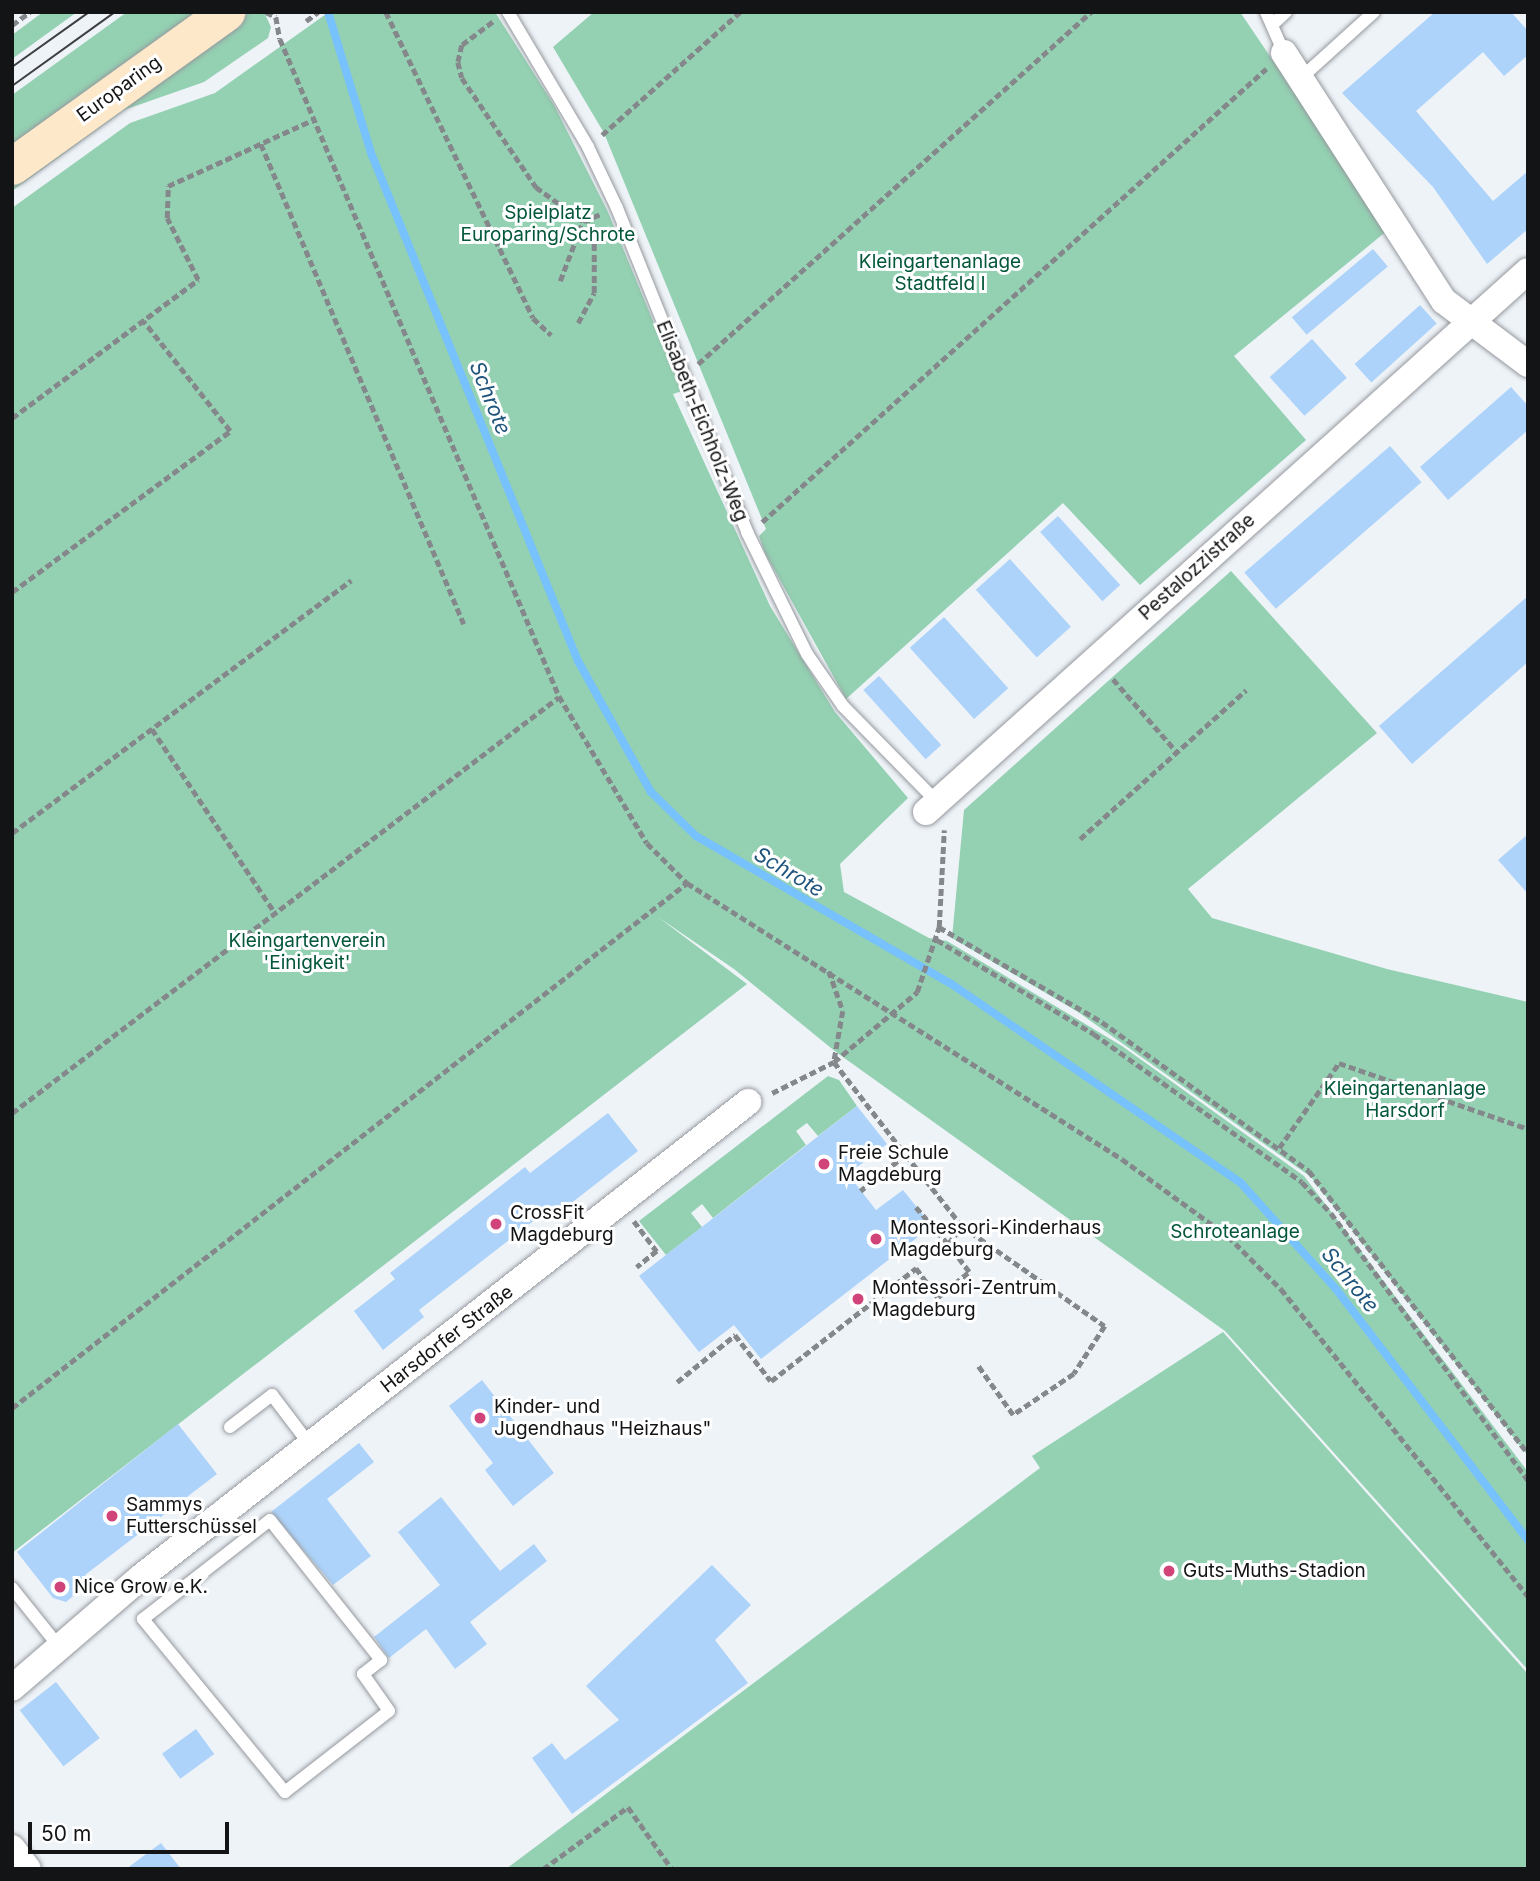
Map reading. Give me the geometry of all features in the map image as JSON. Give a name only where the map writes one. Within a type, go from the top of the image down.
[{"type":"main road","name":"Europaring","points":[[12,166],[226,12]]},
{"type":"street","points":[[1283,53],[1444,301],[1468,323],[1528,364]]},
{"type":"street","name":"Pestalozzistraße","points":[[931,807],[1528,271]]},
{"type":"street","name":"Harsdorfer Straße","points":[[12,1688],[310,1445],[621,1204],[748,1101]]},
{"type":"street","points":[[12,1848],[28,1869]]},
{"type":"lane","points":[[1266,12],[1283,53]]},
{"type":"lane","points":[[1272,25],[1286,12]]},
{"type":"lane","points":[[1301,78],[1374,12]]},
{"type":"lane","name":"Elisabeth-Eichholz-Weg","points":[[504,15],[589,147],[617,208],[747,532],[823,680],[931,807]]},
{"type":"lane","points":[[230,1427],[272,1395],[310,1445]]},
{"type":"lane","points":[[270,1520],[381,1660],[363,1674],[389,1711],[285,1792],[143,1619],[270,1520]]},
{"type":"lane","points":[[12,1588],[60,1648]]},
{"type":"path","points":[[12,25],[30,12]]},
{"type":"path","points":[[266,12],[276,17],[280,39],[559,697],[615,796],[648,843],[687,884],[828,970],[1122,1158],[1228,1236],[1281,1289],[1528,1596]]},
{"type":"path","points":[[306,21],[318,12]]},
{"type":"path","points":[[386,12],[533,317],[551,335]]},
{"type":"path","points":[[589,147],[740,12]]},
{"type":"path","points":[[684,377],[1091,12]]},
{"type":"path","points":[[504,15],[465,42],[460,73],[536,187],[585,220],[595,254],[594,293],[578,323]]},
{"type":"path","points":[[747,532],[1283,53]]},
{"type":"path","points":[[12,418],[198,280],[167,218],[168,186],[315,119]]},
{"type":"path","points":[[261,144],[464,624]]},
{"type":"path","points":[[560,281],[585,220],[617,208]]},
{"type":"path","points":[[12,592],[230,431],[142,321]]},
{"type":"path","points":[[12,833],[351,580]]},
{"type":"path","points":[[1110,675],[1177,752]]},
{"type":"path","points":[[1080,839],[1247,690]]},
{"type":"path","points":[[12,1113],[559,697]]},
{"type":"path","points":[[152,729],[275,913]]},
{"type":"path","points":[[748,1101],[834,1062],[896,1013],[917,992],[933,959],[939,927],[945,822],[931,807]]},
{"type":"path","points":[[12,1408],[687,884]]},
{"type":"path","points":[[939,927],[1102,1022],[1310,1171],[1528,1453]]},
{"type":"path","points":[[937,940],[1094,1034],[1302,1182],[1331,1213],[1528,1480]]},
{"type":"path","points":[[828,970],[843,1011],[834,1062],[906,1155],[962,1226],[1105,1326],[1074,1374],[1013,1415],[978,1366]]},
{"type":"path","points":[[1279,1148],[1339,1063],[1528,1129]]},
{"type":"path","points":[[861,1191],[906,1155]]},
{"type":"path","points":[[621,1204],[657,1251],[637,1267]]},
{"type":"path","points":[[677,1382],[737,1333],[771,1381],[916,1268],[938,1297],[969,1272],[916,1207]]},
{"type":"path","points":[[948,1244],[962,1226]]},
{"type":"path","points":[[543,1869],[628,1807],[672,1869]]},
{"type":"green space","points":[[43,12],[77,12],[12,59],[12,35]]},
{"type":"green space","points":[[127,12],[196,12],[12,146],[12,95]]},
{"type":"green space","points":[[250,12],[264,12],[271,27],[268,38],[204,82],[124,110],[12,191],[12,183]]},
{"type":"green space","points":[[329,12],[495,12],[554,105],[608,212],[682,391],[673,394],[770,606],[835,712],[908,798],[840,864],[844,892],[929,938],[947,941],[1122,1046],[1304,1176],[1528,1472],[1528,1670],[1225,1331],[836,1052],[734,969],[658,917],[747,984],[12,1553],[12,208],[130,123],[215,93]]},
{"type":"green space","name":"Kleingartenanlage Stadtfeld I","points":[[594,12],[1240,12],[1388,230],[1234,356],[1306,440],[1140,585],[1063,503],[846,699],[765,553],[759,536],[766,529],[604,133],[553,47]]},
{"type":"green space","name":"Kleingartenanlage Harsdorf","points":[[1231,571],[1377,733],[1188,889],[1212,918],[1387,969],[1528,1002],[1528,1456],[1311,1177],[1078,1012],[952,938],[964,810]]},
{"type":"green space","points":[[828,1076],[839,1080],[857,1106],[818,1136],[807,1123],[796,1131],[806,1145],[713,1218],[702,1204],[691,1213],[702,1227],[666,1255],[639,1221]]},
{"type":"green space","name":"Guts-Muths-Stadion","points":[[1223,1332],[1528,1674],[1528,1869],[506,1869],[1040,1468],[1032,1456]]},
{"type":"building","points":[[1435,12],[1511,12],[1528,31],[1528,55],[1504,76],[1483,52],[1416,111],[1493,201],[1528,171],[1528,229],[1487,264],[1433,187],[1342,93]]},
{"type":"building","points":[[1373,249],[1388,267],[1307,335],[1292,317]]},
{"type":"building","points":[[1420,305],[1437,324],[1371,382],[1355,364]]},
{"type":"building","points":[[1312,339],[1347,378],[1304,416],[1270,377]]},
{"type":"building","points":[[1511,387],[1528,406],[1528,430],[1448,500],[1420,467]]},
{"type":"building","points":[[1390,446],[1421,482],[1276,609],[1244,573]]},
{"type":"building","points":[[1058,516],[1120,585],[1102,601],[1040,532]]},
{"type":"building","points":[[1010,559],[1071,627],[1037,657],[976,590]]},
{"type":"building","points":[[1528,596],[1528,662],[1412,764],[1379,726]]},
{"type":"building","points":[[944,617],[1008,688],[974,719],[910,648]]},
{"type":"building","points":[[879,676],[941,745],[926,759],[863,690]]},
{"type":"building","points":[[1528,834],[1528,894],[1498,860]]},
{"type":"building","points":[[857,1106],[887,1144],[848,1174],[876,1210],[903,1190],[932,1226],[761,1359],[734,1325],[699,1352],[639,1276]]},
{"type":"building","points":[[608,1113],[638,1151],[560,1212],[554,1205],[419,1310],[424,1317],[383,1350],[354,1311],[395,1279],[390,1273],[525,1167],[530,1173]]},
{"type":"building","points":[[482,1380],[554,1473],[513,1506],[485,1470],[493,1463],[449,1406]]},
{"type":"building","points":[[178,1424],[217,1474],[85,1575],[90,1582],[66,1602],[53,1598],[17,1552]]},
{"type":"building","points":[[359,1443],[374,1462],[327,1499],[371,1556],[333,1585],[271,1512]]},
{"type":"building","points":[[441,1497],[500,1571],[534,1544],[547,1561],[470,1622],[487,1644],[455,1669],[426,1629],[389,1658],[374,1637],[440,1585],[398,1532]]},
{"type":"building","points":[[712,1565],[751,1605],[715,1640],[748,1683],[572,1814],[532,1758],[552,1743],[565,1760],[619,1720],[586,1686]]},
{"type":"building","points":[[56,1682],[100,1738],[63,1766],[20,1710]]},
{"type":"building","points":[[196,1729],[214,1754],[180,1779],[162,1754]]},
{"type":"building","points":[[161,1843],[181,1869],[126,1869]]},
{"type":"waterway","name":"Schrote","points":[[328,12],[371,153],[578,661],[651,792],[696,836],[950,983],[1240,1182],[1336,1289],[1528,1540]]},
{"type":"tram line","points":[[12,67],[89,12]]},
{"type":"tram line","points":[[12,86],[115,12]]},
{"type":"place","name":"Freie Schule Magdeburg","points":[[824,1164]]},
{"type":"place","name":"CrossFit Magdeburg","points":[[496,1224]]},
{"type":"place","name":"Montessori-Kinderhaus Magdeburg","points":[[876,1239]]},
{"type":"place","name":"Montessori-Zentrum Magdeburg","points":[[858,1299]]},
{"type":"place","name":"Kinder- und Jugendhaus \"Heizhaus\"","points":[[480,1418]]},
{"type":"place","name":"Sammys Futterschüssel","points":[[112,1516]]},
{"type":"place","name":"Guts-Muths-Stadion","points":[[1169,1571]]},
{"type":"place","name":"Nice Grow e.K.","points":[[60,1587]]},
{"type":"park label","name":"Spielplatz Europaring/Schrote","points":[[548,224]]},
{"type":"park label","name":"Kleingartenverein 'Einigkeit'","points":[[307,952]]},
{"type":"park label","name":"Schroteanlage","points":[[1235,1232]]}]
